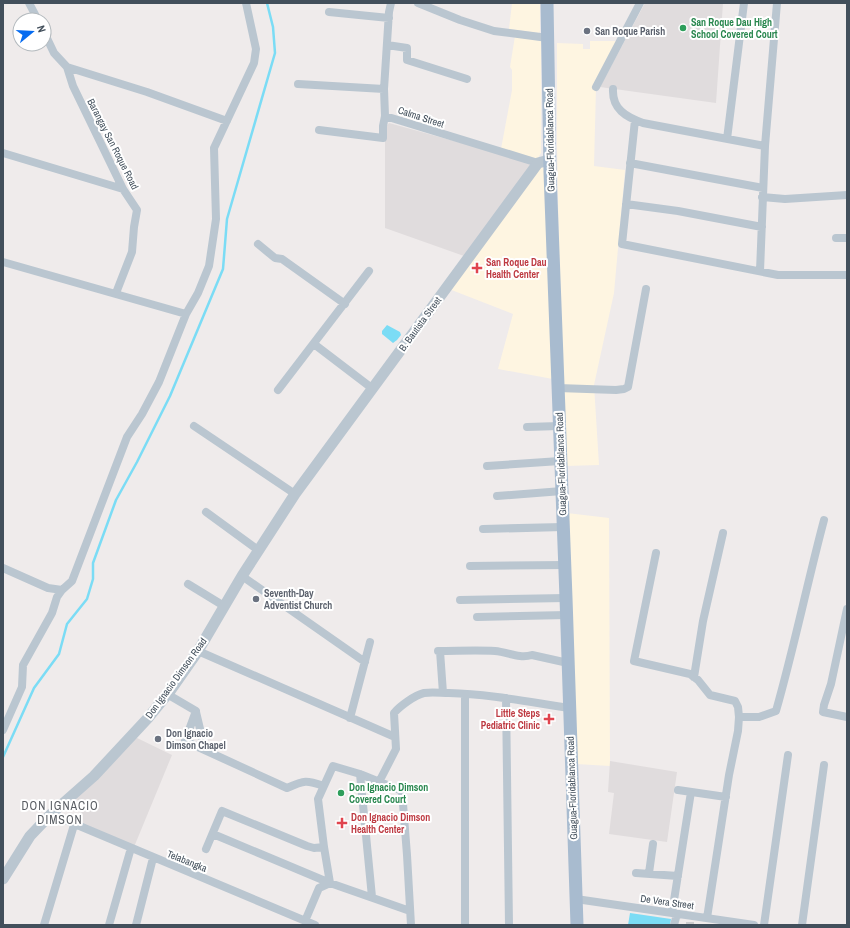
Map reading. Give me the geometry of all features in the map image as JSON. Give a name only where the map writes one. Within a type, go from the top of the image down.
[{"type":"main road","name":"Guagua-Floridablanca Road","points":[[547,3],[548,38],[544,162],[560,426],[577,925]]},
{"type":"street","points":[[29,3],[34,12]]},
{"type":"street","points":[[3,730],[22,687],[23,665],[52,613],[62,590],[72,581],[127,437],[142,414],[159,382],[186,314],[198,293],[209,266],[216,219],[214,148],[254,63],[256,49],[246,3]]},
{"type":"street","name":"Calma Street","points":[[391,3],[384,89],[385,116],[544,162]]},
{"type":"street","points":[[418,3],[460,20],[494,31],[548,38]]},
{"type":"street","points":[[596,87],[638,3]]},
{"type":"street","points":[[727,139],[744,3]]},
{"type":"street","points":[[760,271],[765,146],[777,3]]},
{"type":"street","points":[[330,12],[389,18]]},
{"type":"street","points":[[387,44],[407,48],[407,60],[467,79]]},
{"type":"street","name":"Barangay San Roque Road","points":[[52,50],[54,54],[67,67],[73,86],[123,189],[137,210],[132,252],[116,293]]},
{"type":"street","points":[[67,67],[147,92],[227,121]]},
{"type":"street","points":[[298,84],[384,89]]},
{"type":"street","points":[[613,89],[614,102],[620,110],[631,119],[765,146]]},
{"type":"street","points":[[319,130],[383,138],[385,116]]},
{"type":"street","points":[[635,120],[622,244],[778,274],[847,275]]},
{"type":"street","points":[[3,153],[123,189]]},
{"type":"street","name":"B. Bautista Street","points":[[295,494],[373,389],[452,278],[544,162]]},
{"type":"street","points":[[630,163],[763,188]]},
{"type":"street","points":[[762,197],[785,199],[847,195]]},
{"type":"street","points":[[626,204],[678,211],[762,227]]},
{"type":"street","points":[[836,238],[847,238]]},
{"type":"street","points":[[258,244],[275,258],[282,259],[345,304]]},
{"type":"street","points":[[3,262],[186,314]]},
{"type":"street","points":[[278,390],[369,271]]},
{"type":"street","points":[[558,388],[616,390],[628,387],[646,289]]},
{"type":"street","points":[[314,344],[373,389]]},
{"type":"street","points":[[194,426],[295,494]]},
{"type":"street","points":[[527,427],[560,426]]},
{"type":"street","points":[[487,466],[560,461]]},
{"type":"street","points":[[497,496],[562,491]]},
{"type":"street","name":"Don Ignacio Dimson Road","points":[[3,879],[30,836],[51,814],[94,776],[148,718],[167,694],[198,651],[258,550],[295,494]]},
{"type":"street","points":[[206,512],[258,550]]},
{"type":"street","points":[[739,717],[759,717],[776,712],[792,656],[824,520]]},
{"type":"street","points":[[483,529],[563,528]]},
{"type":"street","points":[[694,677],[702,621],[723,533]]},
{"type":"street","points":[[656,553],[634,661],[690,674],[705,686],[710,695],[735,701],[738,707],[739,717],[707,918]]},
{"type":"street","points":[[470,566],[565,565]]},
{"type":"street","points":[[3,568],[48,588],[62,590]]},
{"type":"street","points":[[242,576],[364,662]]},
{"type":"street","points":[[188,584],[224,606]]},
{"type":"street","points":[[460,600],[566,598]]},
{"type":"street","points":[[847,609],[831,684],[823,712],[847,717]]},
{"type":"street","points":[[477,617],[567,615]]},
{"type":"street","points":[[350,718],[370,642]]},
{"type":"street","points":[[198,651],[395,737]]},
{"type":"street","points":[[443,693],[439,651],[497,651],[514,656],[527,657],[532,655],[568,663]]},
{"type":"street","points":[[379,782],[396,749],[394,713],[409,700],[423,693],[465,694],[506,698],[570,708]]},
{"type":"street","points":[[167,694],[196,711],[205,750]]},
{"type":"street","points":[[465,694],[465,925]]},
{"type":"street","points":[[506,698],[509,925]]},
{"type":"street","points":[[196,711],[185,741],[287,788],[302,781],[309,781],[324,786]]},
{"type":"street","points":[[764,925],[788,755]]},
{"type":"street","points":[[802,925],[824,765]]},
{"type":"street","points":[[330,883],[318,799],[333,766],[360,774],[402,792],[411,925]]},
{"type":"street","points":[[360,774],[372,897]]},
{"type":"street","points":[[678,790],[726,797]]},
{"type":"street","points":[[674,925],[678,876],[691,792]]},
{"type":"street","points":[[206,849],[222,811],[306,846],[314,848],[324,847]]},
{"type":"street","name":"Telabangka","points":[[51,814],[74,825],[316,925]]},
{"type":"street","points":[[44,925],[74,825]]},
{"type":"street","points":[[213,834],[330,883],[410,911]]},
{"type":"street","points":[[648,873],[653,844]]},
{"type":"street","points":[[109,925],[131,848]]},
{"type":"street","points":[[136,925],[153,858]]},
{"type":"street","points":[[636,873],[678,876]]},
{"type":"street","points":[[305,921],[319,888],[330,883]]},
{"type":"street","name":"De Vera Street","points":[[576,899],[675,913],[690,919],[707,918],[754,925]]},
{"type":"shaded area","points":[[512,3],[540,3],[539,33],[509,29]]},
{"type":"shaded area","points":[[645,3],[723,3],[716,103],[600,87]]},
{"type":"shaded area","points":[[515,36],[541,41],[541,153],[538,158],[501,149],[512,90],[512,70],[510,67]]},
{"type":"shaded area","points":[[590,41],[617,41],[596,88],[594,166],[625,170],[614,293],[594,385],[599,465],[566,466],[561,359],[557,145],[557,43],[583,44],[583,49],[590,49]]},
{"type":"shaded area","points":[[389,123],[534,163],[464,256],[385,228],[385,128]]},
{"type":"shaded area","points":[[537,167],[543,167],[546,171],[553,379],[498,369],[513,314],[449,289]]},
{"type":"shaded area","points":[[567,513],[609,518],[610,766],[576,764]]},
{"type":"shaded area","points":[[135,737],[172,755],[134,847],[77,822],[84,807],[76,798]]},
{"type":"shaded area","points":[[610,761],[677,772],[667,842],[609,834],[614,793],[608,792]]},
{"type":"water","points":[[387,325],[400,332],[401,335],[393,343],[382,334],[382,331]]},
{"type":"water","points":[[630,913],[671,919],[670,925],[628,925]]},
{"type":"waterway","points":[[3,757],[34,688],[59,654],[67,624],[87,599],[93,579],[93,563],[116,500],[170,396],[223,269],[227,219],[275,53],[273,27],[267,3]]},
{"type":"place","name":"San Roque Dau High School Covered Court","points":[[683,28]]},
{"type":"place","name":"San Roque Parish","points":[[587,31]]},
{"type":"place","name":"San Roque Dau Health Center","points":[[477,268]]},
{"type":"place","name":"Seventh-Day Adventist Church","points":[[256,599]]},
{"type":"place","name":"Little Steps Pediatric Clinic","points":[[549,719]]},
{"type":"place","name":"Don Ignacio Dimson Chapel","points":[[158,739]]},
{"type":"place","name":"Don Ignacio Dimson Covered Court","points":[[341,793]]},
{"type":"place","name":"Don Ignacio Dimson Health Center","points":[[342,823]]},
{"type":"district","name":"DON IGNACIO DIMSON","points":[[60,813]]}]
